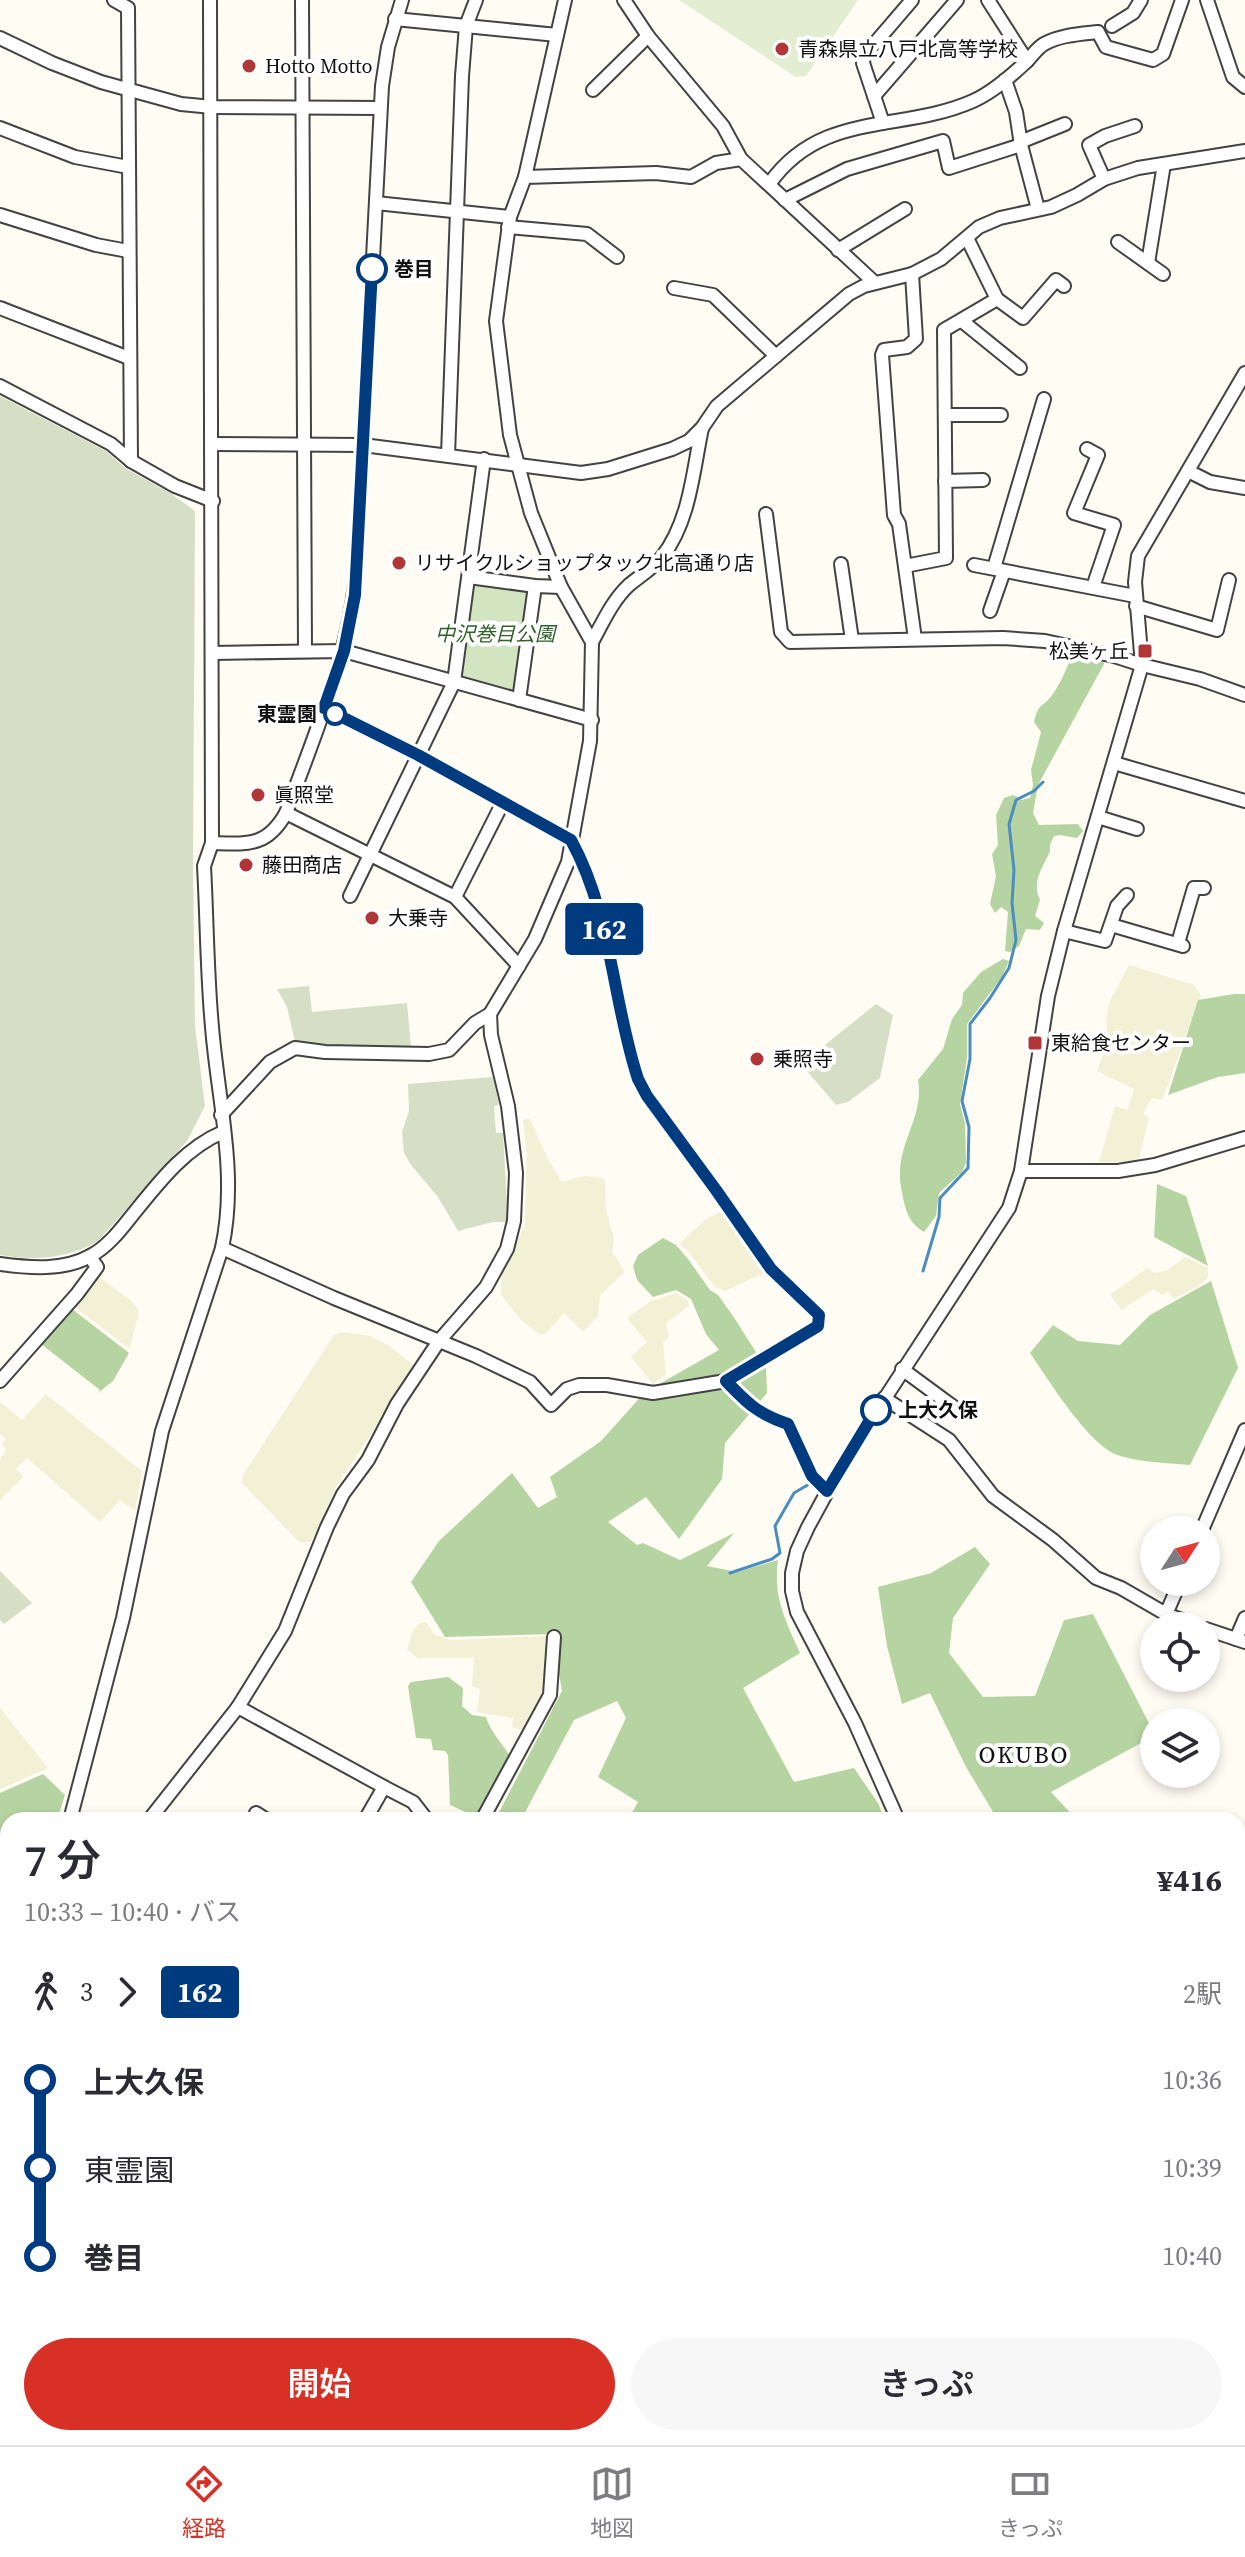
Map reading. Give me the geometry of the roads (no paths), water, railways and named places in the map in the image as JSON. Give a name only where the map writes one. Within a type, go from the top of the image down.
[{"type":"street","points":[[114,0],[128,8],[131,461]]},
{"type":"street","points":[[72,1812],[123,1618],[162,1431],[222,1248],[229,1217],[230,1186],[211,1025],[204,866],[212,843],[210,0]]},
{"type":"street","points":[[302,0],[305,651]]},
{"type":"street","points":[[212,843],[256,842],[269,836],[286,813],[344,651],[355,595],[380,108],[388,47],[402,0]]},
{"type":"street","points":[[448,455],[466,26],[476,0]]},
{"type":"street","points":[[565,0],[525,177],[509,222],[496,321],[510,435],[537,534],[561,587],[592,642]]},
{"type":"street","points":[[624,0],[648,36],[723,126],[741,159],[875,283]]},
{"type":"street","points":[[883,123],[863,63],[864,56],[912,0]]},
{"type":"street","points":[[874,96],[957,0]]},
{"type":"street","points":[[988,0],[1027,61]]},
{"type":"street","points":[[1112,26],[1133,13],[1141,0]]},
{"type":"street","points":[[770,183],[787,162],[818,140],[836,133],[939,112],[972,102],[1005,80],[1047,43],[1064,37],[1098,32],[1106,47],[1153,60],[1163,54],[1182,0]]},
{"type":"street","points":[[1207,0],[1233,77],[1245,87]]},
{"type":"street","points":[[395,19],[557,35]]},
{"type":"street","points":[[593,90],[648,36]]},
{"type":"street","points":[[0,38],[52,63],[127,90],[181,104],[380,108]]},
{"type":"street","points":[[1005,80],[1016,112],[1038,209]]},
{"type":"street","points":[[785,200],[847,169],[943,141],[949,168],[1021,144],[1065,124]]},
{"type":"street","points":[[1104,179],[1089,145],[1135,126]]},
{"type":"street","points":[[0,128],[75,157],[128,167]]},
{"type":"street","points":[[212,444],[363,445],[567,472],[608,469],[689,441],[717,406],[849,294],[875,283],[912,274],[941,259],[979,227],[1077,195],[1104,179],[1138,168],[1245,151]]},
{"type":"street","points":[[525,177],[656,173],[691,177],[722,160],[741,159]]},
{"type":"street","points":[[1148,263],[1164,164]]},
{"type":"street","points":[[376,203],[457,212],[587,234],[617,257]]},
{"type":"street","points":[[838,250],[905,209]]},
{"type":"street","points":[[0,215],[96,245],[128,251]]},
{"type":"street","points":[[967,238],[997,299],[1023,318],[1056,280],[1064,286]]},
{"type":"street","points":[[1118,242],[1163,274]]},
{"type":"street","points":[[912,274],[916,339],[907,347],[884,350],[882,355],[894,515],[899,524],[915,639]]},
{"type":"street","points":[[674,288],[713,295],[776,356]]},
{"type":"street","points":[[905,566],[946,558],[944,330],[997,299]]},
{"type":"street","points":[[0,308],[129,358]]},
{"type":"street","points":[[962,321],[1020,368]]},
{"type":"street","points":[[894,1812],[855,1723],[797,1612],[792,1573],[797,1551],[827,1491],[884,1398],[1009,1208],[1021,1171],[1048,996],[1142,665],[1136,601],[1138,556],[1245,373]]},
{"type":"street","points":[[0,386],[111,444],[131,461],[175,486],[213,501]]},
{"type":"street","points":[[990,611],[1044,399]]},
{"type":"street","points":[[947,415],[1001,415]]},
{"type":"street","points":[[221,1115],[270,1062],[295,1048],[325,1052],[429,1054],[449,1050],[475,1023],[490,1014],[535,939],[568,862],[592,720],[592,642],[613,604],[627,587],[661,558],[673,540],[683,520],[702,428]]},
{"type":"street","points":[[1087,449],[1098,455],[1074,513],[1114,525],[1093,587]]},
{"type":"street","points":[[350,896],[454,682],[484,459]]},
{"type":"street","points":[[1188,471],[1210,482],[1245,488]]},
{"type":"street","points":[[945,481],[983,480]]},
{"type":"street","points":[[766,514],[783,637],[790,642],[915,639],[1045,641],[1200,679],[1244,696]]},
{"type":"street","points":[[841,564],[852,640]]},
{"type":"street","points":[[974,565],[1093,587],[1217,630],[1229,580]]},
{"type":"street","points":[[469,577],[561,587]]},
{"type":"street","points":[[519,700],[535,586]]},
{"type":"street","points":[[213,653],[344,651],[592,720]]},
{"type":"street","points":[[222,1248],[522,1378],[530,1382],[551,1405],[567,1389],[579,1385],[607,1385],[653,1393],[726,1381],[818,1326],[819,1315],[771,1269],[638,1079],[601,913],[584,865],[571,840],[418,755],[324,708]]},
{"type":"street","points":[[1114,763],[1244,796]]},
{"type":"street","points":[[455,897],[503,802]]},
{"type":"street","points":[[286,813],[455,897],[519,966]]},
{"type":"street","points":[[1098,817],[1137,829]]},
{"type":"street","points":[[1111,925],[1180,944],[1194,888],[1204,888]]},
{"type":"street","points":[[1064,931],[1102,942],[1107,938],[1117,906],[1127,895]]},
{"type":"street","points":[[155,1812],[238,1707],[285,1631],[335,1509],[368,1460],[397,1404],[439,1341],[486,1287],[507,1249],[514,1221],[516,1173],[512,1130],[491,1035],[490,1014]]},
{"type":"street","points":[[0,1264],[44,1267],[71,1264],[90,1257],[120,1230],[182,1157],[197,1145],[223,1132]]},
{"type":"street","points":[[1021,1171],[1118,1171],[1155,1165],[1245,1138]]},
{"type":"street","points":[[0,1381],[84,1285],[97,1267],[90,1257]]},
{"type":"street","points":[[902,1369],[959,1411]]},
{"type":"street","points":[[726,1381],[750,1407],[788,1424],[812,1476],[827,1491]]},
{"type":"street","points":[[884,1398],[949,1440],[993,1496],[1053,1540],[1096,1578],[1121,1588],[1163,1612]]},
{"type":"street","points":[[1208,1516],[1245,1430]]},
{"type":"street","points":[[1220,1634],[1240,1641],[1245,1618]]},
{"type":"street","points":[[486,1812],[550,1695],[554,1637]]},
{"type":"street","points":[[238,1707],[413,1802],[421,1812]]},
{"type":"street","points":[[370,1812],[384,1787]]},
{"type":"waterway","points":[[923,1271],[939,1217],[940,1198],[968,1168],[969,1127],[962,1101],[970,1059],[970,1024],[1009,968],[1016,940],[1009,824],[1016,800],[1034,791],[1043,782]]},
{"type":"waterway","points":[[730,1573],[772,1559],[780,1553],[775,1526],[794,1493],[811,1483]]},
{"type":"place","name":"青森県立八戸北高等学校","points":[[782,49]]},
{"type":"place","name":"Hotto Motto","points":[[249,66]]},
{"type":"place","name":"巻目","points":[[372,269]]},
{"type":"place","name":"リサイクルショップタック北高通り店","points":[[399,563]]},
{"type":"place","name":"松美ヶ丘","points":[[1145,651]]},
{"type":"place","name":"東霊園","points":[[335,714]]},
{"type":"place","name":"眞照堂","points":[[258,795]]},
{"type":"place","name":"藤田商店","points":[[246,865]]},
{"type":"place","name":"大乗寺","points":[[372,918]]},
{"type":"place","name":"東給食センター","points":[[1035,1043]]},
{"type":"place","name":"乗照寺","points":[[757,1059]]},
{"type":"place","name":"上大久保","points":[[876,1410]]},
{"type":"district","name":"OKUBO","points":[[1024,1754]]},
{"type":"park label","name":"中沢巻目公園","points":[[495,634]]}]
